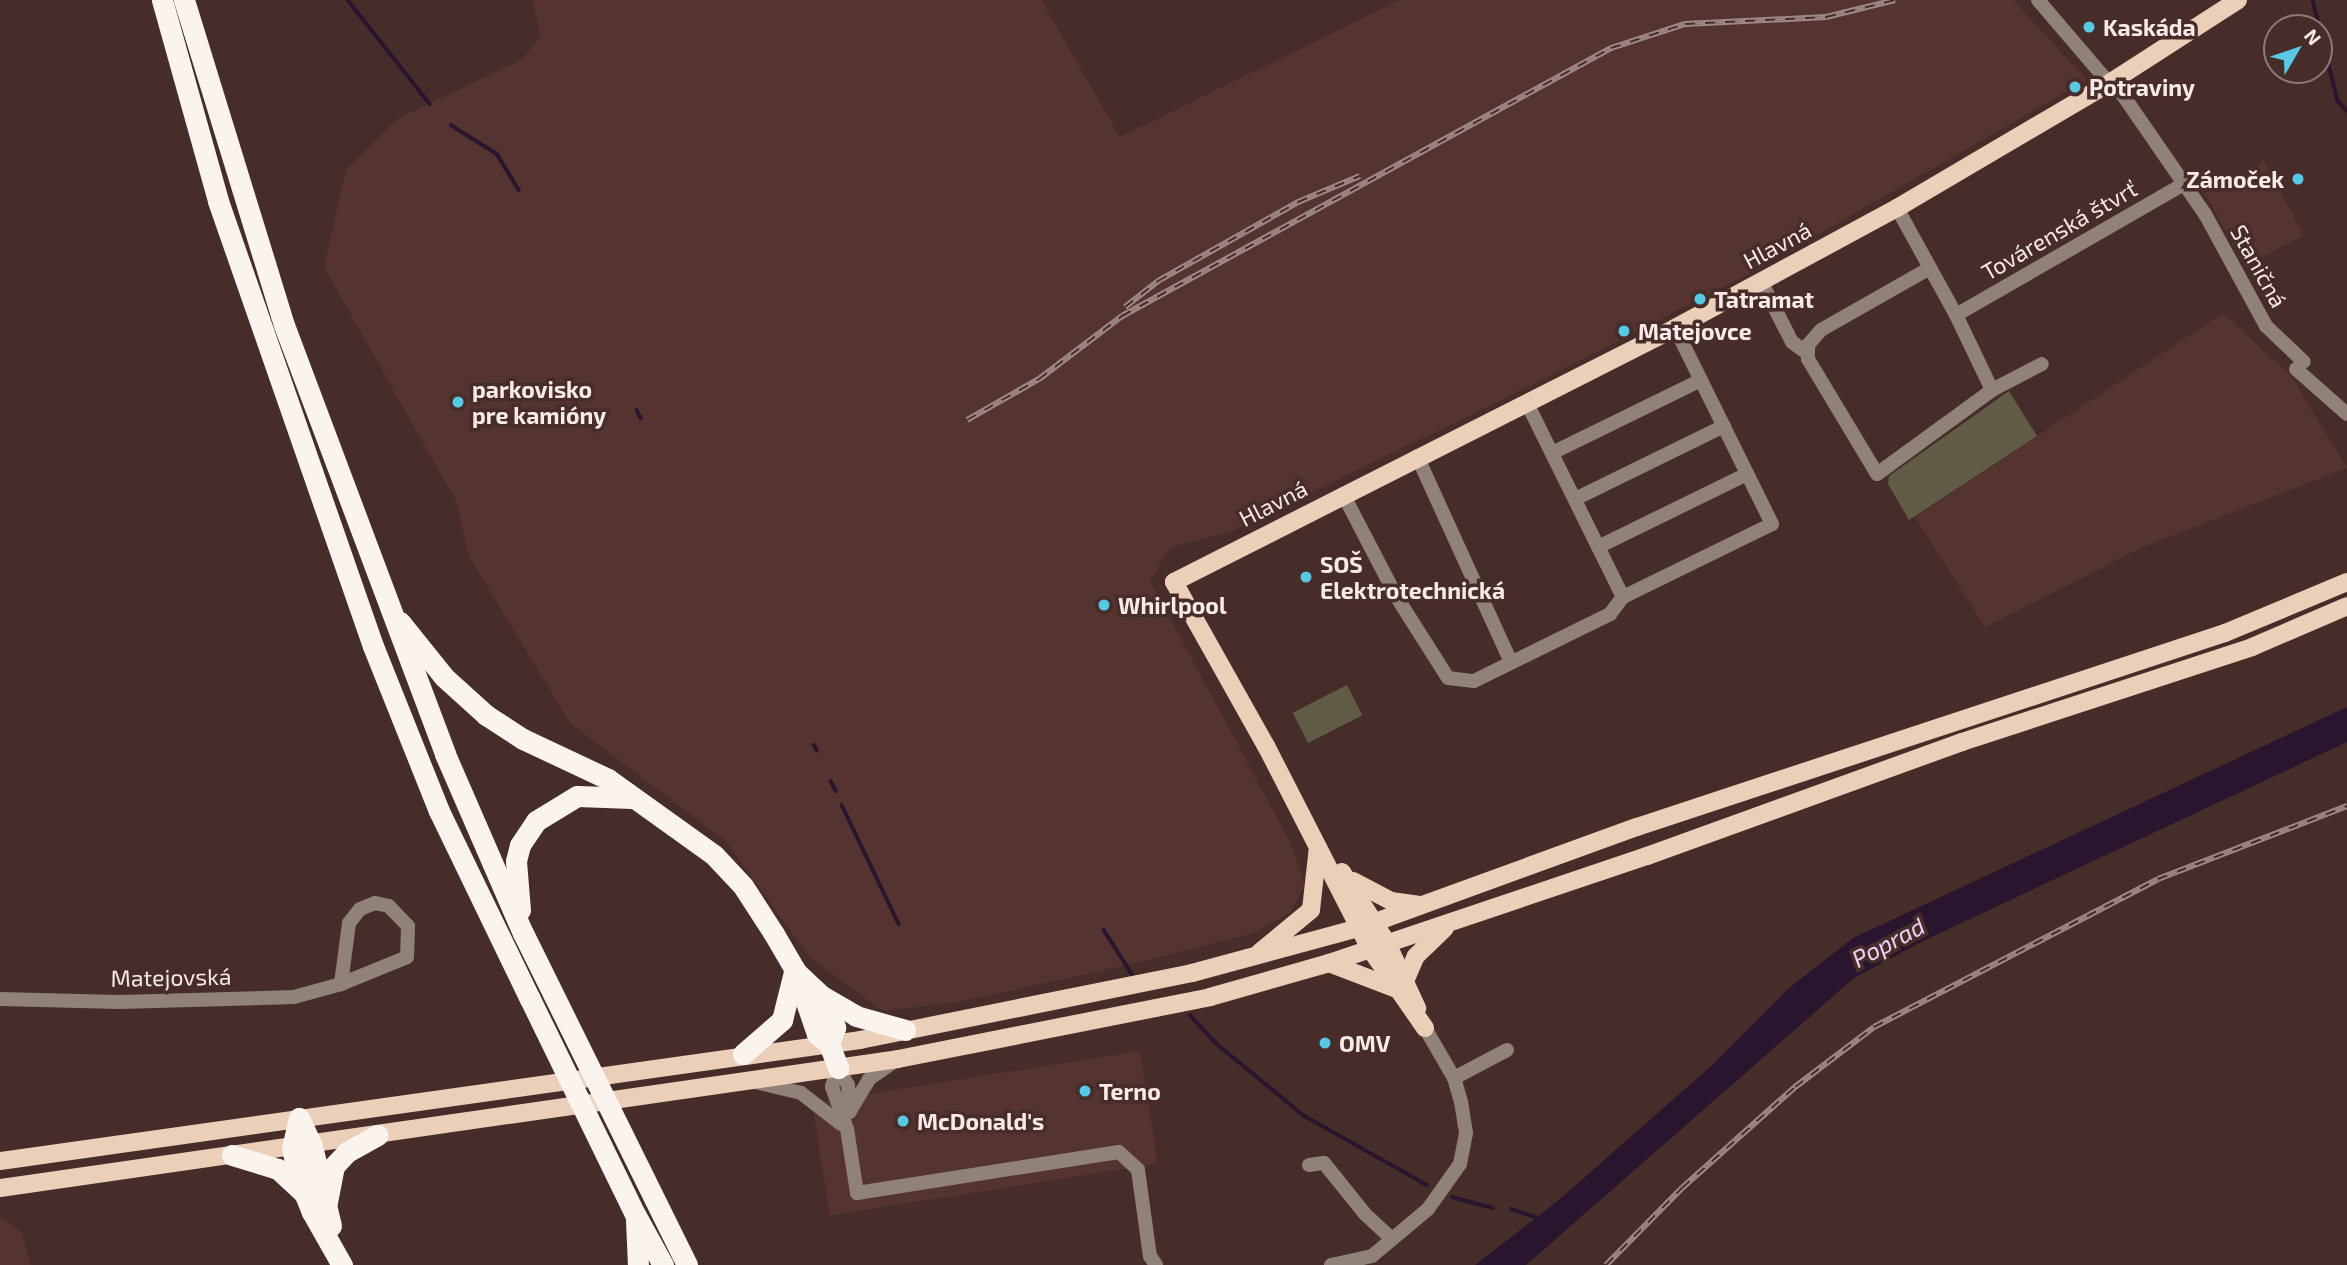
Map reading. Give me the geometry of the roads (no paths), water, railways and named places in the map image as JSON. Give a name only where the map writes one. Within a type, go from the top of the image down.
[{"type":"highway","points":[[162,0],[221,213],[373,646],[439,811],[635,1214],[663,1265]]},
{"type":"highway","points":[[184,0],[284,325],[385,603],[444,754],[523,933],[687,1265]]},
{"type":"highway","points":[[385,603],[444,677],[476,707],[523,739],[608,779],[657,811],[696,839],[743,886],[794,970],[817,1034],[829,1044],[838,1068]]},
{"type":"highway","points":[[523,933],[514,877],[520,845],[536,821],[577,796],[635,799]]},
{"type":"highway","points":[[794,970],[821,996],[856,1016],[905,1030]]},
{"type":"highway","points":[[743,1054],[782,1020],[794,970]]},
{"type":"highway","points":[[821,996],[835,1027],[829,1044]]},
{"type":"highway","points":[[299,1118],[304,1193]]},
{"type":"highway","points":[[326,1211],[334,1166],[347,1152],[378,1135]]},
{"type":"highway","points":[[302,1147],[326,1211],[352,1265]]},
{"type":"highway","points":[[232,1155],[278,1169],[304,1193],[342,1265]]},
{"type":"highway","points":[[635,1214],[638,1265]]},
{"type":"main road","name":"Hlavná","points":[[1318,846],[1174,582],[1417,456],[1675,328],[1897,208],[2238,0]]},
{"type":"main road","points":[[0,1161],[743,1054],[829,1044],[1137,986],[1249,959],[1367,926],[1637,827],[2225,633],[2347,582]]},
{"type":"main road","points":[[0,1188],[302,1147],[898,1059],[1187,1002],[1329,963],[1450,924],[1936,751],[2252,647],[2347,606]]},
{"type":"main road","points":[[1318,846],[1342,872],[1368,893],[1423,906]]},
{"type":"main road","points":[[1318,846],[1425,1028]]},
{"type":"main road","points":[[1249,959],[1311,910],[1318,846]]},
{"type":"main road","points":[[1342,872],[1367,926]]},
{"type":"main road","points":[[1400,984],[1416,956],[1450,924]]},
{"type":"main road","points":[[1329,963],[1400,984]]},
{"type":"street","name":"Staničná","points":[[2038,0],[2107,79],[2184,184],[2266,326],[2347,414]]},
{"type":"street","name":"Továrenská štvrť","points":[[1956,315],[2184,184]]},
{"type":"street","points":[[1897,208],[1956,315],[1992,390]]},
{"type":"street","points":[[1806,352],[1821,330],[1930,268]]},
{"type":"street","points":[[1760,281],[1792,342],[1806,352],[1877,474],[1992,390],[2042,364]]},
{"type":"street","points":[[1343,494],[1441,673],[1465,682],[1610,614],[1623,597],[1772,524],[1675,328]]},
{"type":"street","points":[[1552,453],[1701,380]]},
{"type":"street","points":[[1527,403],[1623,597]]},
{"type":"street","points":[[1574,499],[1724,426]]},
{"type":"street","points":[[1417,456],[1511,662]]},
{"type":"street","points":[[1598,547],[1747,474]]},
{"type":"street","name":"Matejovská","points":[[0,999],[119,1002],[294,997],[341,984],[407,957],[408,926],[389,906],[375,903],[360,909],[349,923],[341,984]]},
{"type":"street","points":[[1331,1265],[1372,1256],[1428,1209],[1460,1164],[1466,1133],[1454,1078],[1425,1028]]},
{"type":"street","points":[[1454,1078],[1507,1050]]},
{"type":"street","points":[[850,1111],[869,1079],[898,1059]]},
{"type":"street","points":[[838,1068],[848,1085],[850,1111],[847,1129]]},
{"type":"street","points":[[838,1068],[832,1087],[847,1129],[857,1193],[1119,1152],[1138,1170],[1150,1256],[1156,1265]]},
{"type":"street","points":[[746,1080],[801,1093],[847,1129]]},
{"type":"street","points":[[1309,1165],[1324,1163],[1364,1214],[1392,1239]]},
{"type":"water","name":"Poprad","points":[[2347,707],[2347,742],[1923,941],[1854,978],[1526,1265],[1475,1265],[1560,1199],[1710,1067],[1789,988],[1853,938]]},
{"type":"waterway","points":[[348,0],[430,104]]},
{"type":"waterway","points":[[2313,0],[2338,101],[2347,111]]},
{"type":"waterway","points":[[451,125],[497,154],[519,190]]},
{"type":"waterway","points":[[637,410],[641,418]]},
{"type":"waterway","points":[[814,745],[817,750]]},
{"type":"waterway","points":[[831,781],[836,791]]},
{"type":"waterway","points":[[842,805],[899,924]]},
{"type":"waterway","points":[[1104,930],[1132,974]]},
{"type":"waterway","points":[[1190,1015],[1216,1043],[1303,1115],[1427,1185]]},
{"type":"waterway","points":[[1452,1197],[1493,1208]]},
{"type":"waterway","points":[[1511,1209],[1539,1218]]},
{"type":"railway","points":[[967,420],[1039,379],[1122,316],[1611,48],[1685,24],[1826,17],[1895,0]]},
{"type":"railway","points":[[1125,307],[1158,281],[1298,202],[1360,176]]},
{"type":"railway","points":[[1606,1265],[1682,1188],[1795,1087],[1874,1027],[2158,879],[2347,806]]},
{"type":"place","name":"Kaskáda","points":[[2089,27]]},
{"type":"place","name":"Potraviny","points":[[2075,87]]},
{"type":"place","name":"Zámoček","points":[[2298,179]]},
{"type":"place","name":"Tatramat","points":[[1700,299]]},
{"type":"place","name":"Matejovce","points":[[1624,331]]},
{"type":"place","name":"parkovisko pre kamióny","points":[[458,402]]},
{"type":"place","name":"SOŠ Elektrotechnická","points":[[1306,577]]},
{"type":"place","name":"Whirlpool","points":[[1104,605]]},
{"type":"place","name":"OMV","points":[[1325,1043]]},
{"type":"place","name":"Terno","points":[[1085,1091]]},
{"type":"place","name":"McDonald's","points":[[903,1121]]}]
